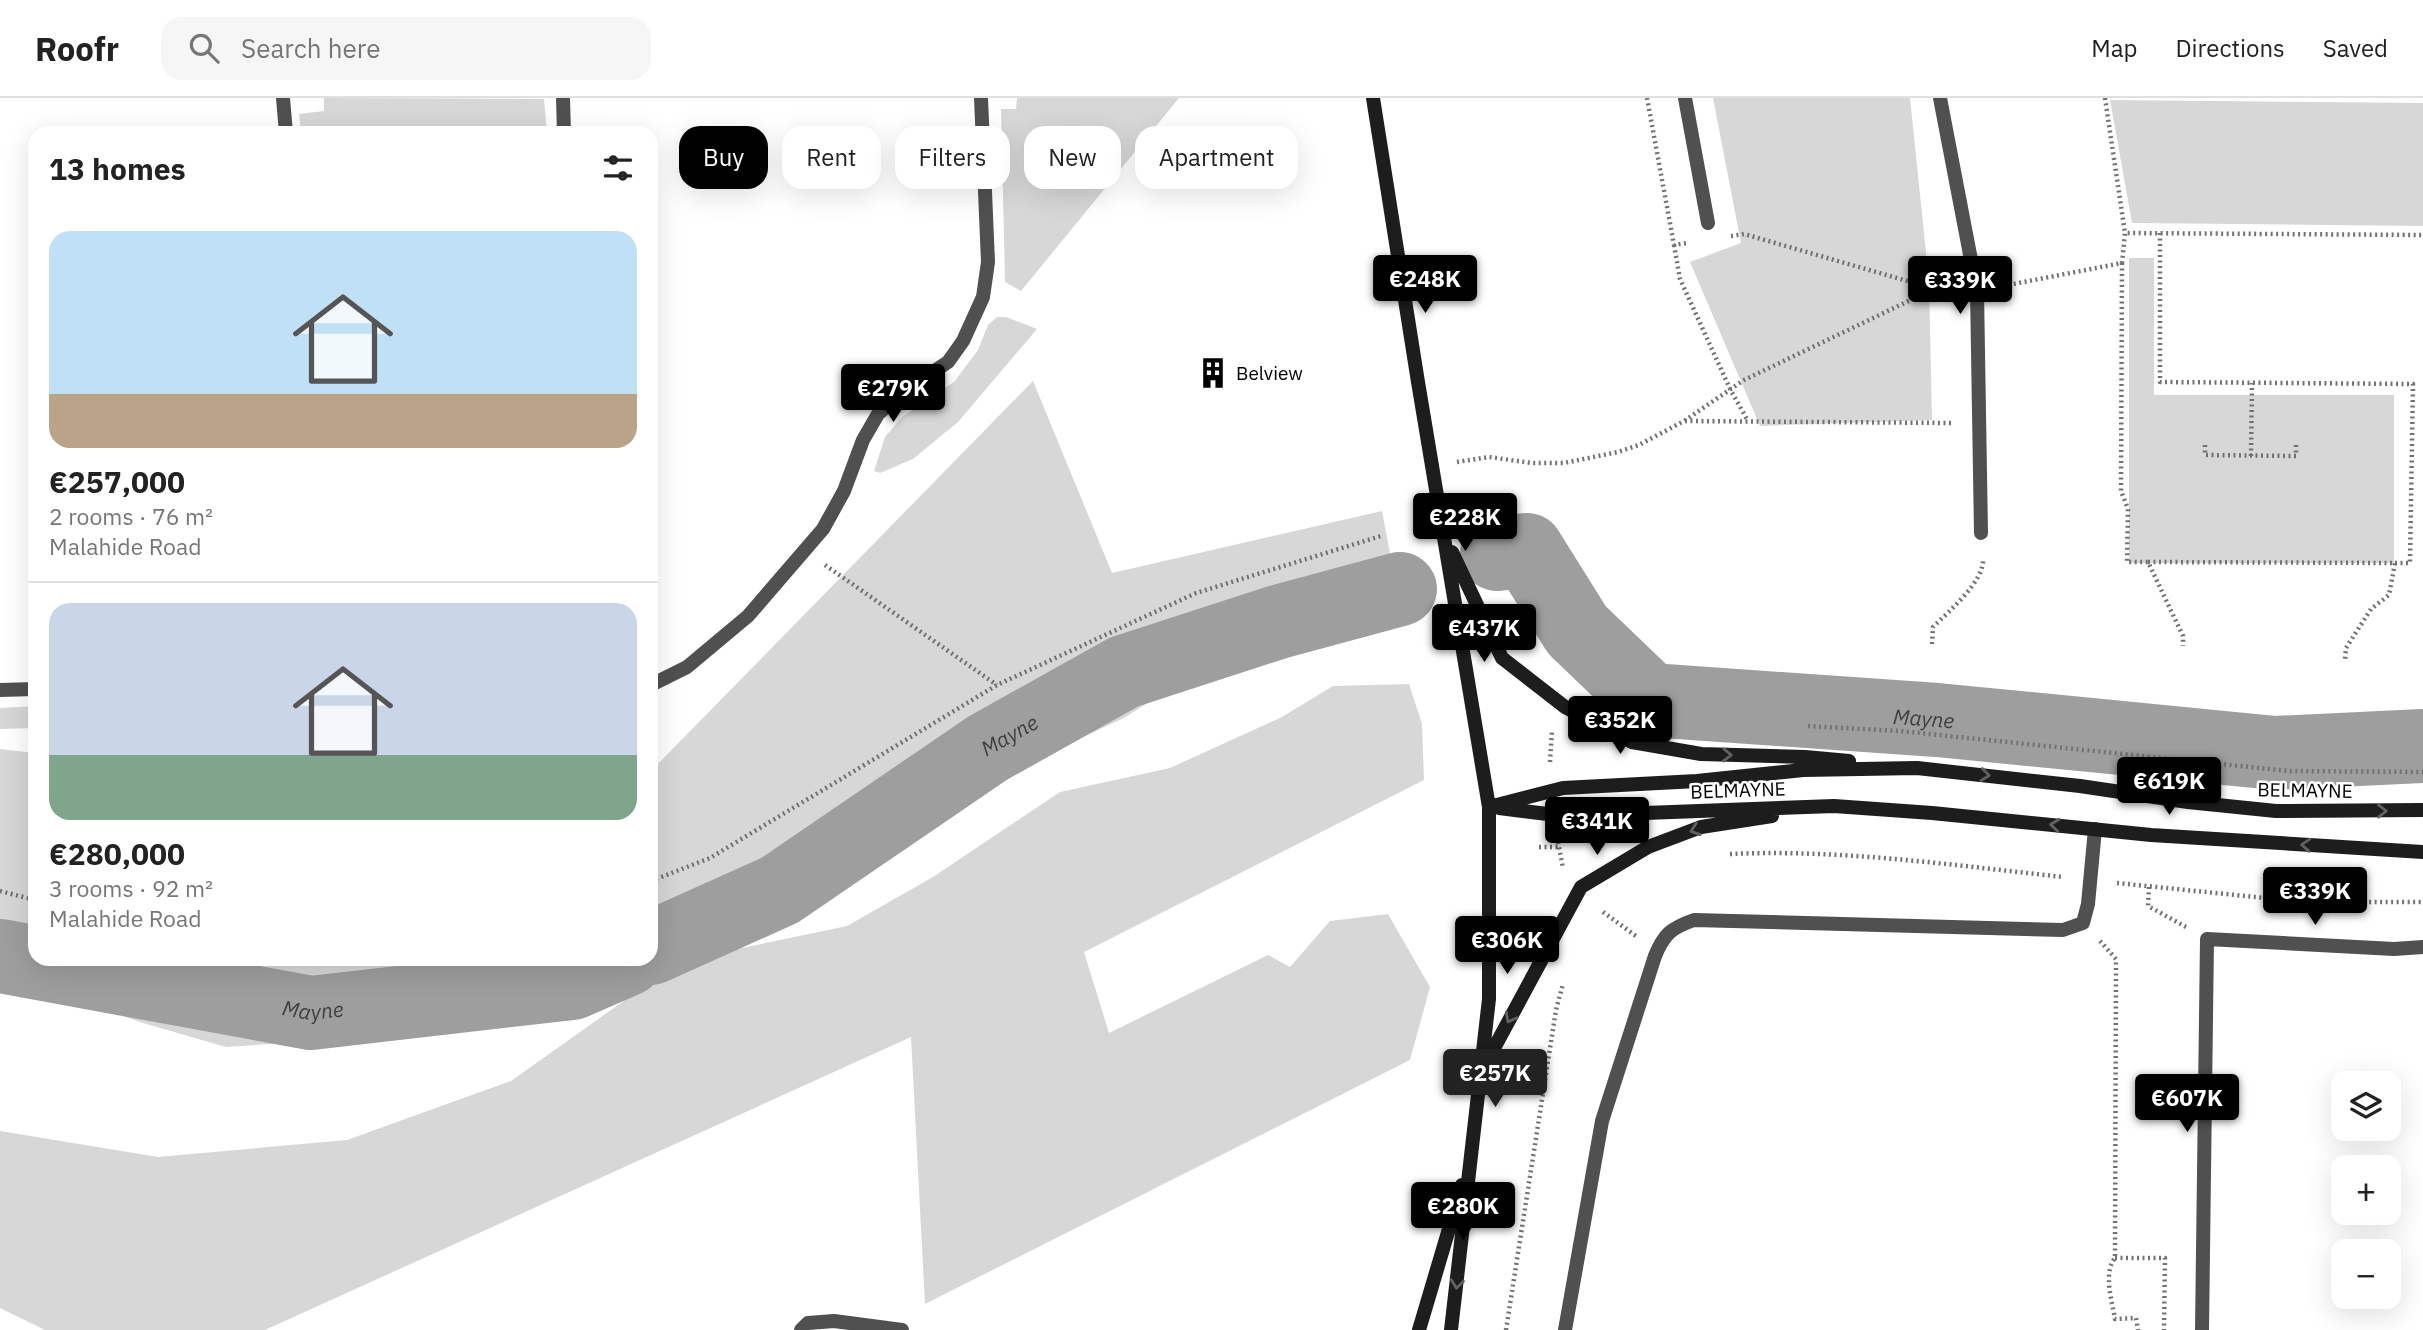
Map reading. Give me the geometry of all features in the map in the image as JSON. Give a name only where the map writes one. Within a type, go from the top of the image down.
[{"type":"street","points":[[283,98],[285,126]]},
{"type":"street","points":[[563,98],[564,126]]},
{"type":"street","points":[[658,682],[687,667],[748,616],[823,528],[844,491],[863,440],[878,414],[904,391],[948,362],[963,341],[983,298],[988,262],[981,98]]},
{"type":"street","points":[[1373,98],[1489,807],[1489,999],[1451,1330]]},
{"type":"street","points":[[1685,98],[1708,223]]},
{"type":"street","points":[[1940,98],[1977,291],[1981,533]]},
{"type":"street","points":[[1444,536],[1502,658],[1564,707],[1632,742],[1700,754],[1805,757],[1917,768]]},
{"type":"street","points":[[0,690],[28,688]]},
{"type":"street","name":"BELMAYNE","points":[[1489,807],[1563,788],[1697,781],[1803,770],[1917,768],[2276,811],[2423,810]]},
{"type":"street","points":[[1482,1070],[1581,887],[1648,848],[1701,827],[1834,806]]},
{"type":"street","name":"BELMAYNE","points":[[1489,807],[1564,816],[1834,806],[2151,835],[2423,852]]},
{"type":"street","points":[[1565,1330],[1602,1121],[1660,944],[1675,927],[1694,920],[2063,930],[2083,922],[2088,904],[2095,829]]},
{"type":"street","points":[[2202,1330],[2207,939],[2395,949],[2423,947]]},
{"type":"street","points":[[1419,1330],[1474,1144]]},
{"type":"street","points":[[801,1330],[808,1323],[834,1321],[902,1330]]},
{"type":"path","points":[[1647,98],[1680,279],[1748,422]]},
{"type":"path","points":[[2105,98],[2125,233],[2122,263],[2121,491],[2128,509],[2127,562],[2410,562],[2413,384],[2160,382],[2160,233]]},
{"type":"path","points":[[2125,233],[2423,235]]},
{"type":"path","points":[[1432,466],[1489,457],[1532,463],[1564,463],[1618,452],[1684,421],[1744,380],[1921,295],[1953,294],[1744,234],[1721,238]]},
{"type":"path","points":[[1674,246],[1697,242]]},
{"type":"path","points":[[1977,291],[2122,263]]},
{"type":"path","points":[[2252,383],[2252,456]]},
{"type":"path","points":[[1684,421],[1979,423]]},
{"type":"path","points":[[2205,445],[2205,455],[2252,456],[2296,456],[2296,445]]},
{"type":"path","points":[[1932,644],[1933,627],[1964,597],[1983,567],[1981,533]]},
{"type":"path","points":[[658,878],[710,858],[997,685],[1196,593],[1381,536]]},
{"type":"path","points":[[804,551],[997,685]]},
{"type":"path","points":[[2148,562],[2183,636],[2183,646]]},
{"type":"path","points":[[2344,660],[2346,648],[2371,609],[2389,595],[2395,563]]},
{"type":"path","points":[[1550,762],[1550,736],[1555,720]]},
{"type":"path","points":[[1799,726],[1939,734],[2289,771],[2423,772]]},
{"type":"path","points":[[1557,837],[1563,868],[1570,876]]},
{"type":"path","points":[[1539,847],[1559,847]]},
{"type":"path","points":[[1720,855],[1797,852],[1893,858],[2265,898],[2337,902],[2423,902]]},
{"type":"path","points":[[2149,887],[2148,906],[2207,939]]},
{"type":"path","points":[[0,891],[28,898]]},
{"type":"path","points":[[1597,920],[1612,904]]},
{"type":"path","points":[[1603,912],[1631,934],[1660,944]]},
{"type":"path","points":[[2083,922],[2116,958],[2115,1258],[2109,1265],[2109,1280],[2115,1319],[2136,1318],[2138,1330]]},
{"type":"path","points":[[1506,1330],[1556,1010],[1566,976]]},
{"type":"path","points":[[2115,1258],[2165,1258],[2164,1330]]},
{"type":"shaded area","points":[[324,98],[544,99],[546,126],[300,126],[299,114],[324,111]]},
{"type":"shaded area","points":[[1017,98],[1179,98],[1156,126],[1135,126],[1135,152],[1121,169],[1121,126],[1024,126],[1024,189],[1105,189],[1021,291],[1005,282],[1003,189],[1010,189],[1010,126],[1001,126],[1001,109],[1016,109]]},
{"type":"shaded area","points":[[1713,98],[1910,98],[1929,281],[1932,420],[1760,426],[1690,262],[1741,243]]},
{"type":"shaded area","points":[[2110,100],[2423,103],[2423,226],[2132,223]]},
{"type":"shaded area","points":[[2129,258],[2154,258],[2154,395],[2394,395],[2394,563],[2129,563]]},
{"type":"shaded area","points":[[997,317],[1006,317],[1037,329],[958,422],[913,459],[880,473],[874,471],[885,437],[902,417],[954,382],[978,350],[988,325]]},
{"type":"shaded area","points":[[1033,381],[1112,573],[1382,511],[1400,607],[1390,616],[1196,672],[1124,718],[1057,749],[903,837],[738,880],[722,916],[658,950],[658,764]]},
{"type":"shaded area","points":[[1409,684],[1422,724],[1424,780],[1084,952],[1109,1033],[1268,955],[1290,967],[1330,921],[1388,914],[1430,987],[1410,1060],[925,1304],[911,1037],[265,1330],[45,1330],[0,1308],[0,1131],[158,1157],[347,1140],[511,1081],[680,961],[847,926],[933,877],[1060,792],[1170,768],[1282,717],[1333,686]]},
{"type":"shaded area","points":[[28,706],[28,728],[0,729],[0,708]]},
{"type":"shaded area","points":[[0,749],[28,752],[28,966],[629,966],[571,997],[432,1027],[315,1041],[226,1047],[143,1023],[67,996],[0,956]]},
{"type":"waterway","name":"Mayne","points":[[1497,554],[1527,550],[1577,630],[1650,700],[1937,720],[2275,753],[2423,746]]},
{"type":"waterway","name":"Mayne","points":[[658,945],[780,890],[988,748],[1124,672],[1278,622],[1400,589]]},
{"type":"waterway","name":"Mayne","points":[[0,956],[28,961]]},
{"type":"waterway","name":"Mayne","points":[[55,966],[311,1013],[572,983],[611,966]]},
{"type":"place","name":"Belview","points":[[1213,373]]}]
